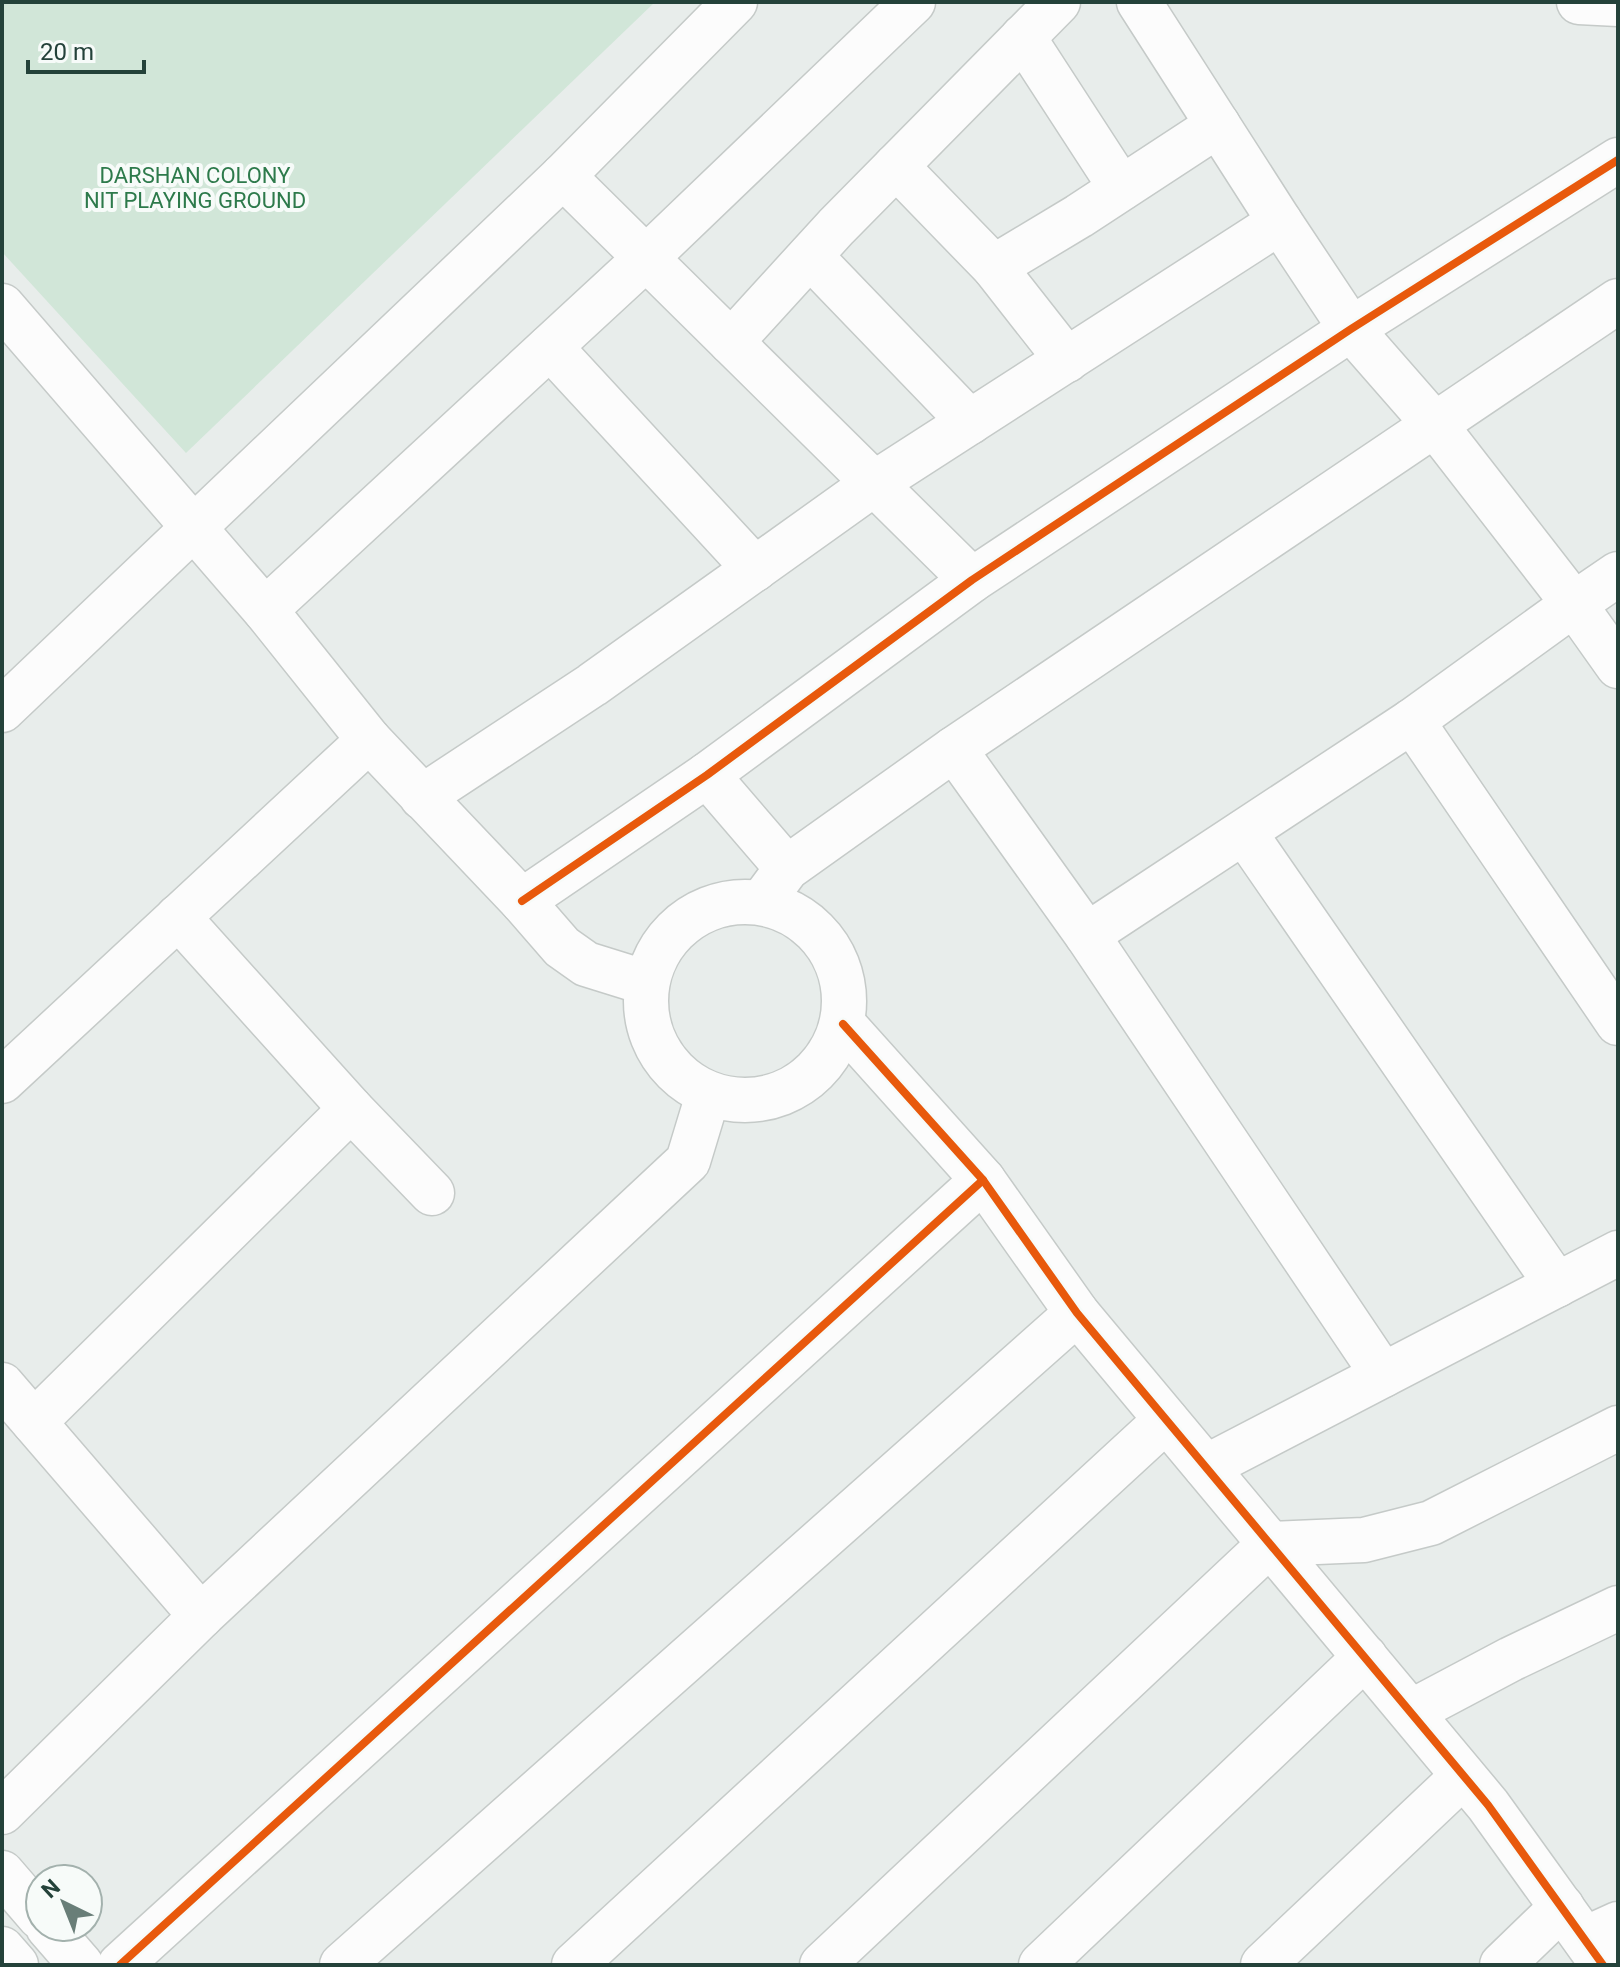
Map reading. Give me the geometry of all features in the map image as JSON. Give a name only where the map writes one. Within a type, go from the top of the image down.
[{"type":"street","points":[[2,710],[563,176],[735,2]]},
{"type":"street","points":[[265,610],[646,258],[913,2]]},
{"type":"street","points":[[731,342],[896,166],[1058,2]]},
{"type":"street","points":[[1139,2],[1351,329],[1435,425],[1574,604],[1618,666]]},
{"type":"street","points":[[1579,2],[1618,4]]},
{"type":"street","points":[[1023,37],[1121,188]]},
{"type":"street","points":[[994,267],[1079,216],[1218,125]]},
{"type":"street","points":[[522,901],[707,775],[972,580],[1351,329],[1618,160]]},
{"type":"street","points":[[896,166],[994,267],[1067,360]]},
{"type":"street","points":[[563,176],[972,580]]},
{"type":"street","points":[[422,797],[592,685],[875,483],[1280,222]]},
{"type":"street","points":[[810,256],[970,422]]},
{"type":"street","points":[[762,902],[787,868],[954,749],[1618,301]]},
{"type":"street","points":[[2,306],[195,526],[369,740],[562,947],[586,964],[647,983]]},
{"type":"street","points":[[550,347],[755,569]]},
{"type":"street","points":[[1087,935],[1412,721],[1618,574]]},
{"type":"street","points":[[1412,721],[1618,1023]]},
{"type":"street","points":[[2,1081],[369,740]]},
{"type":"street","points":[[954,749],[1087,935],[1383,1375]]},
{"type":"street","points":[[707,775],[787,868]]},
{"type":"street","points":[[1244,832],[1557,1285]]},
{"type":"street","points":[[762,902],[808,923],[830,948],[842,979],[843,1024],[835,1044],[816,1070],[790,1090],[760,1100],[728,1100],[697,1090],[672,1069],[654,1043],[645,1012],[647,983],[660,949],[683,923],[712,907],[762,902]]},
{"type":"street","points":[[178,917],[351,1109],[432,1193]]},
{"type":"street","points":[[843,1024],[983,1180],[1077,1313],[1592,1934],[1502,1965]]},
{"type":"street","points":[[2,1812],[201,1616],[688,1161],[708,1095]]},
{"type":"street","points":[[34,1422],[351,1109]]},
{"type":"street","points":[[120,1965],[983,1180]]},
{"type":"street","points":[[1206,1467],[1618,1253]]},
{"type":"street","points":[[342,1965],[1077,1313]]},
{"type":"street","points":[[2,1385],[201,1616]]},
{"type":"street","points":[[574,1965],[1166,1420]]},
{"type":"street","points":[[822,1965],[1270,1544],[1364,1540],[1431,1523],[1618,1428]]},
{"type":"street","points":[[1411,1712],[1511,1659],[1618,1608]]},
{"type":"street","points":[[1041,1965],[1365,1657]]},
{"type":"street","points":[[1263,1965],[1463,1776]]},
{"type":"street","points":[[2,1873],[24,1898]]},
{"type":"street","points":[[62,1943],[81,1965]]},
{"type":"street","points":[[2,1949],[16,1965]]},
{"type":"green space","name":"DARSHAN COLONY NIT PLAYING GROUND","points":[[2,2],[655,2],[186,453],[2,252]]},
{"type":"cycle path","points":[[522,901],[707,775],[972,580],[1351,329],[1618,160]]},
{"type":"cycle path","points":[[843,1024],[983,1180],[1077,1313],[1488,1805],[1603,1965]]},
{"type":"cycle path","points":[[120,1965],[983,1180]]}]
